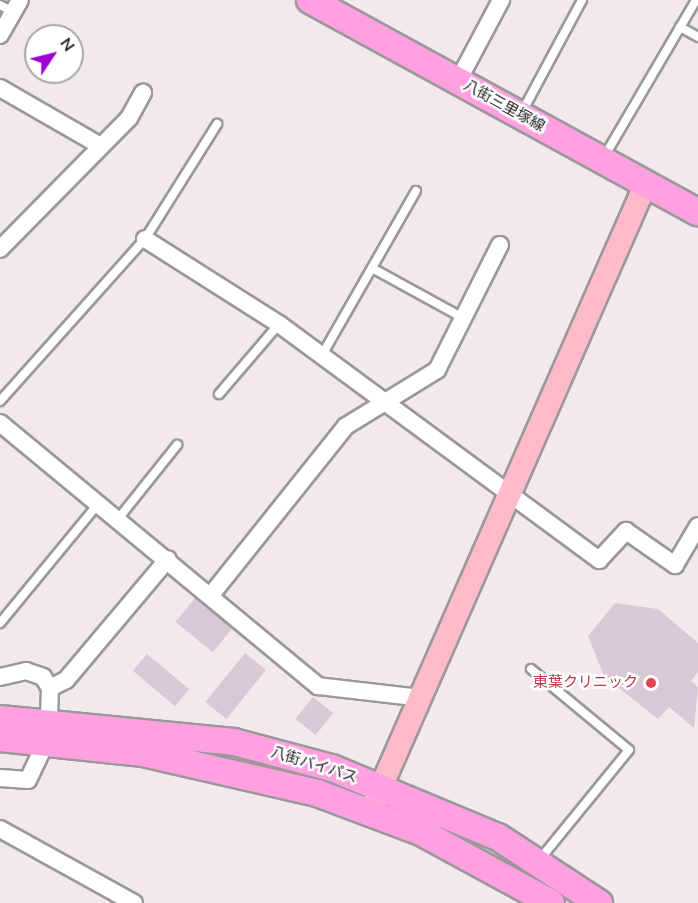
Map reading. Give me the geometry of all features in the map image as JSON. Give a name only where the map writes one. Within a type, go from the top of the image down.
[{"type":"main road","name":"八街三里塚線","points":[[310,0],[698,212]]},
{"type":"main road","name":"八街バイパス","points":[[0,718],[47,732],[229,769],[369,813],[421,832],[551,903]]},
{"type":"main road","name":"八街バイパス","points":[[0,738],[47,732],[234,742],[381,786],[540,859],[599,903]]},
{"type":"street","points":[[458,81],[501,0]]},
{"type":"street","points":[[0,35],[11,5]]},
{"type":"street","points":[[0,88],[101,146]]},
{"type":"street","points":[[0,249],[129,118],[143,93]]},
{"type":"street","points":[[369,813],[512,494],[646,183]]},
{"type":"street","points":[[145,239],[279,324],[599,560],[626,531],[675,565],[698,526]]},
{"type":"street","points":[[211,595],[346,426],[437,370],[500,245]]},
{"type":"street","points":[[0,423],[168,559],[318,686],[421,698]]},
{"type":"street","points":[[50,688],[66,680],[168,559]]},
{"type":"street","points":[[0,677],[36,673],[50,688],[47,732],[28,780],[0,778]]},
{"type":"street","points":[[0,829],[134,903]]},
{"type":"lane","points":[[521,115],[582,0]]},
{"type":"lane","points":[[602,160],[696,0]]},
{"type":"lane","points":[[680,27],[698,37]]},
{"type":"lane","points":[[0,401],[145,239],[217,124]]},
{"type":"lane","points":[[322,355],[416,191]]},
{"type":"lane","points":[[372,268],[463,318]]},
{"type":"lane","points":[[219,394],[279,324]]},
{"type":"lane","points":[[118,519],[177,445]]},
{"type":"lane","points":[[0,623],[99,503]]},
{"type":"lane","points":[[531,669],[629,750],[540,859]]},
{"type":"building","points":[[195,598],[232,628],[213,652],[175,622]]},
{"type":"building","points":[[615,603],[658,609],[698,643],[698,672],[691,681],[698,687],[694,728],[669,707],[658,719],[604,676],[588,636]]},
{"type":"building","points":[[245,653],[266,670],[226,719],[205,702]]},
{"type":"building","points":[[147,654],[189,689],[175,706],[133,671]]},
{"type":"building","points":[[313,697],[333,713],[316,735],[295,719]]},
{"type":"place","name":"東葉クリニック","points":[[651,683]]}]
